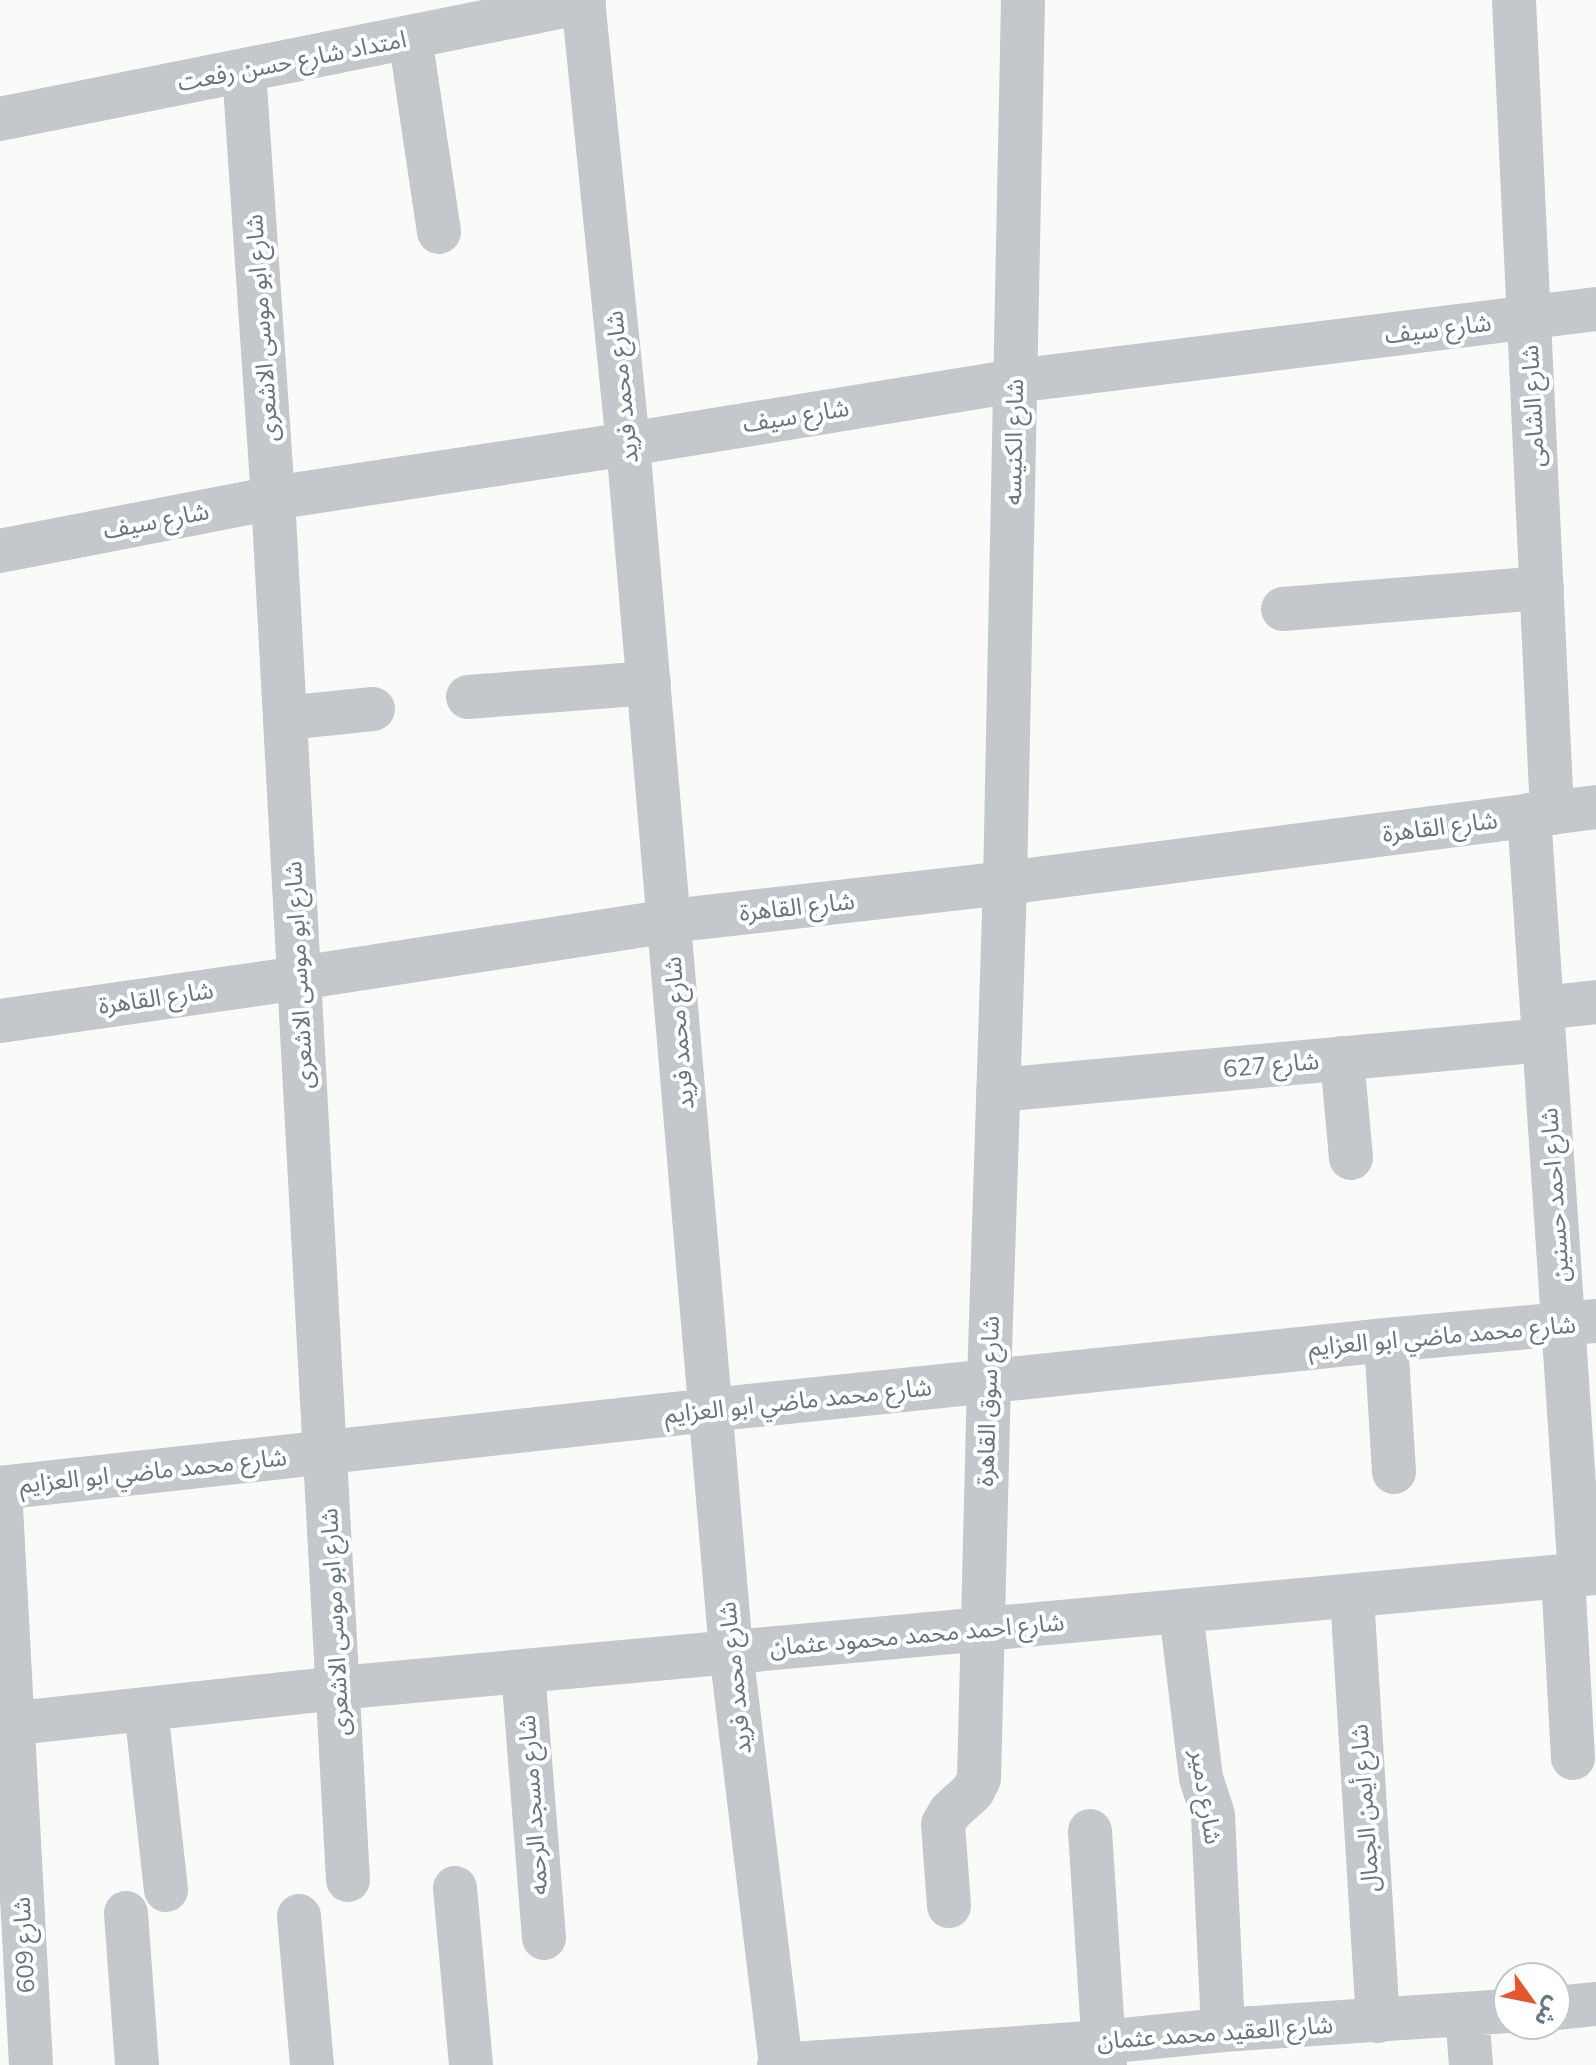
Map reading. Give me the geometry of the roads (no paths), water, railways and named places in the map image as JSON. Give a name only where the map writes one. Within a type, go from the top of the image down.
[{"type":"street","name":"شارع الكنيسه","points":[[1005,883],[1023,0]]},
{"type":"street","name":"شارع الشامى","points":[[1514,0],[1542,588],[1541,814]]},
{"type":"street","name":"امتداد شارع حسن رفعت","points":[[0,119],[584,1]]},
{"type":"street","name":"شارع محمد فريد","points":[[584,1],[628,444],[731,1651],[780,2065]]},
{"type":"street","points":[[410,37],[439,232]]},
{"type":"street","name":"شارع ابو موسى الاشعرى","points":[[244,71],[273,498],[348,1880]]},
{"type":"street","name":"شارع سيف","points":[[0,551],[273,498],[1015,381],[1596,309]]},
{"type":"street","points":[[1283,609],[1542,588]]},
{"type":"street","points":[[468,697],[649,683]]},
{"type":"street","points":[[285,718],[373,709]]},
{"type":"street","name":"شارع القاهرة","points":[[0,1021],[670,921],[1005,883],[1596,807]]},
{"type":"street","name":"شارع احمد حسنين","points":[[1541,814],[1543,1024],[1580,1323],[1580,1575],[1573,1758]]},
{"type":"street","name":"شارع سوق القاهرة","points":[[949,1906],[943,1824],[950,1812],[973,1791],[979,1779],[1005,883]]},
{"type":"street","name":"شارع 627","points":[[998,1090],[1342,1058],[1543,1024],[1596,1002]]},
{"type":"street","points":[[1342,1058],[1351,1158]]},
{"type":"street","name":"شارع محمد ماضي ابو العزايم","points":[[0,1488],[710,1410],[1580,1323]]},
{"type":"street","points":[[1386,1340],[1394,1472]]},
{"type":"street","name":"شارع 609","points":[[0,1488],[6,1724],[31,2065]]},
{"type":"street","name":"شارع احمد محمد محمود عثمان","points":[[6,1724],[338,1688],[1580,1575]]},
{"type":"street","name":"شارع أيمن الجمال","points":[[1352,1596],[1378,2021]]},
{"type":"street","name":"شارع دمير","points":[[1181,1612],[1201,1778],[1213,1815],[1223,2030]]},
{"type":"street","name":"شارع مسجد الرحمه","points":[[523,1671],[544,1938]]},
{"type":"street","points":[[146,1709],[166,1890]]},
{"type":"street","points":[[1090,1831],[1104,2053]]},
{"type":"street","points":[[455,1888],[471,2065]]},
{"type":"street","points":[[126,1913],[137,2065]]},
{"type":"street","points":[[299,1916],[312,2065]]},
{"type":"street","points":[[1572,2006],[1596,2004]]},
{"type":"street","points":[[1471,2065],[1488,2013]]},
{"type":"street","name":"شارع العقيد محمد عثمان","points":[[780,2065],[1104,2053],[1223,2030],[1286,2046],[1378,2021],[1488,2013]]}]
